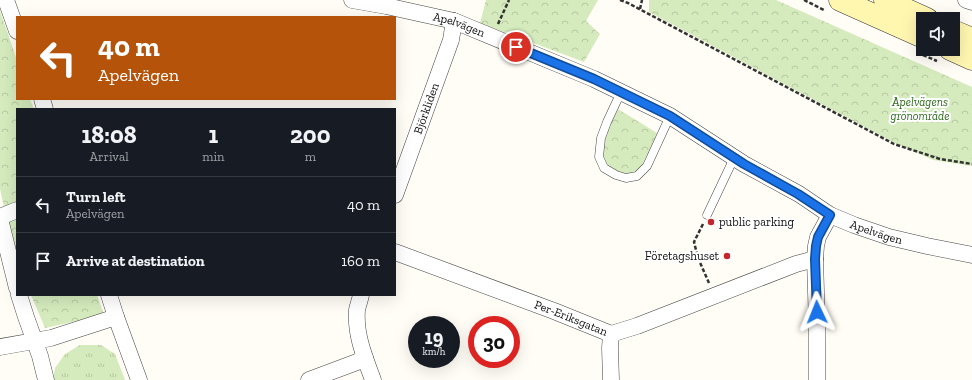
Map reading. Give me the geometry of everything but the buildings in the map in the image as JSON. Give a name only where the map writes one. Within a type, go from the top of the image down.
[{"type":"main road","points":[[840,0],[916,34]]},
{"type":"main road","points":[[885,0],[916,14]]},
{"type":"main road","points":[[960,34],[972,39]]},
{"type":"main road","points":[[960,54],[972,59]]},
{"type":"street","points":[[6,0],[16,28]]},
{"type":"street","name":"Apelvägen","points":[[352,0],[454,21],[594,79],[670,116],[744,164],[798,194],[830,215],[854,226],[889,237],[972,255]]},
{"type":"street","points":[[966,0],[972,2]]},
{"type":"street","name":"Björkliden","points":[[396,192],[451,40],[454,21]]},
{"type":"street","points":[[16,210],[0,218],[16,284]]},
{"type":"street","points":[[817,380],[816,246],[818,237],[830,215]]},
{"type":"street","name":"Per-Eriksgatan","points":[[396,252],[554,311],[611,334],[637,326],[796,264],[815,259]]},
{"type":"street","points":[[19,296],[40,356],[46,380]]},
{"type":"street","points":[[109,296],[139,380]]},
{"type":"street","points":[[361,296],[357,309],[357,325],[360,341],[373,380]]},
{"type":"street","points":[[0,347],[51,338],[116,317]]},
{"type":"street","points":[[611,334],[611,380]]},
{"type":"street","points":[[309,380],[365,358]]},
{"type":"lane","points":[[621,92],[601,138],[599,157],[604,168],[616,175],[626,178],[637,176],[647,166],[670,116]]},
{"type":"lane","points":[[708,215],[734,158]]},
{"type":"path","points":[[491,37],[509,0]]},
{"type":"path","points":[[620,0],[640,9],[894,144],[940,159],[972,164]]},
{"type":"path","points":[[640,9],[642,0]]},
{"type":"path","points":[[708,215],[694,242],[698,258],[715,295]]},
{"type":"green space","points":[[486,0],[598,0],[586,21],[600,34],[584,62],[480,23]]},
{"type":"green space","name":"Apelvägens grönområde","points":[[649,0],[776,0],[972,87],[972,166],[933,160],[893,142],[649,12]]},
{"type":"green space","points":[[0,11],[16,57],[16,100],[30,100],[34,108],[16,108],[16,257],[0,189]]},
{"type":"green space","points":[[618,109],[657,133],[641,166],[628,174],[622,174],[612,170],[604,157],[604,143],[608,129]]},
{"type":"green space","points":[[31,296],[97,296],[104,315],[45,328]]},
{"type":"green space","points":[[80,345],[101,345],[115,354],[125,380],[53,380],[55,368],[65,354]]},
{"type":"place","name":"public parking","points":[[711,222]]},
{"type":"place","name":"Företagshuset","points":[[727,256]]},
{"type":"route","points":[[516,47],[594,79],[670,116],[744,164],[798,194],[830,215],[818,237],[816,246],[817,312]]}]
